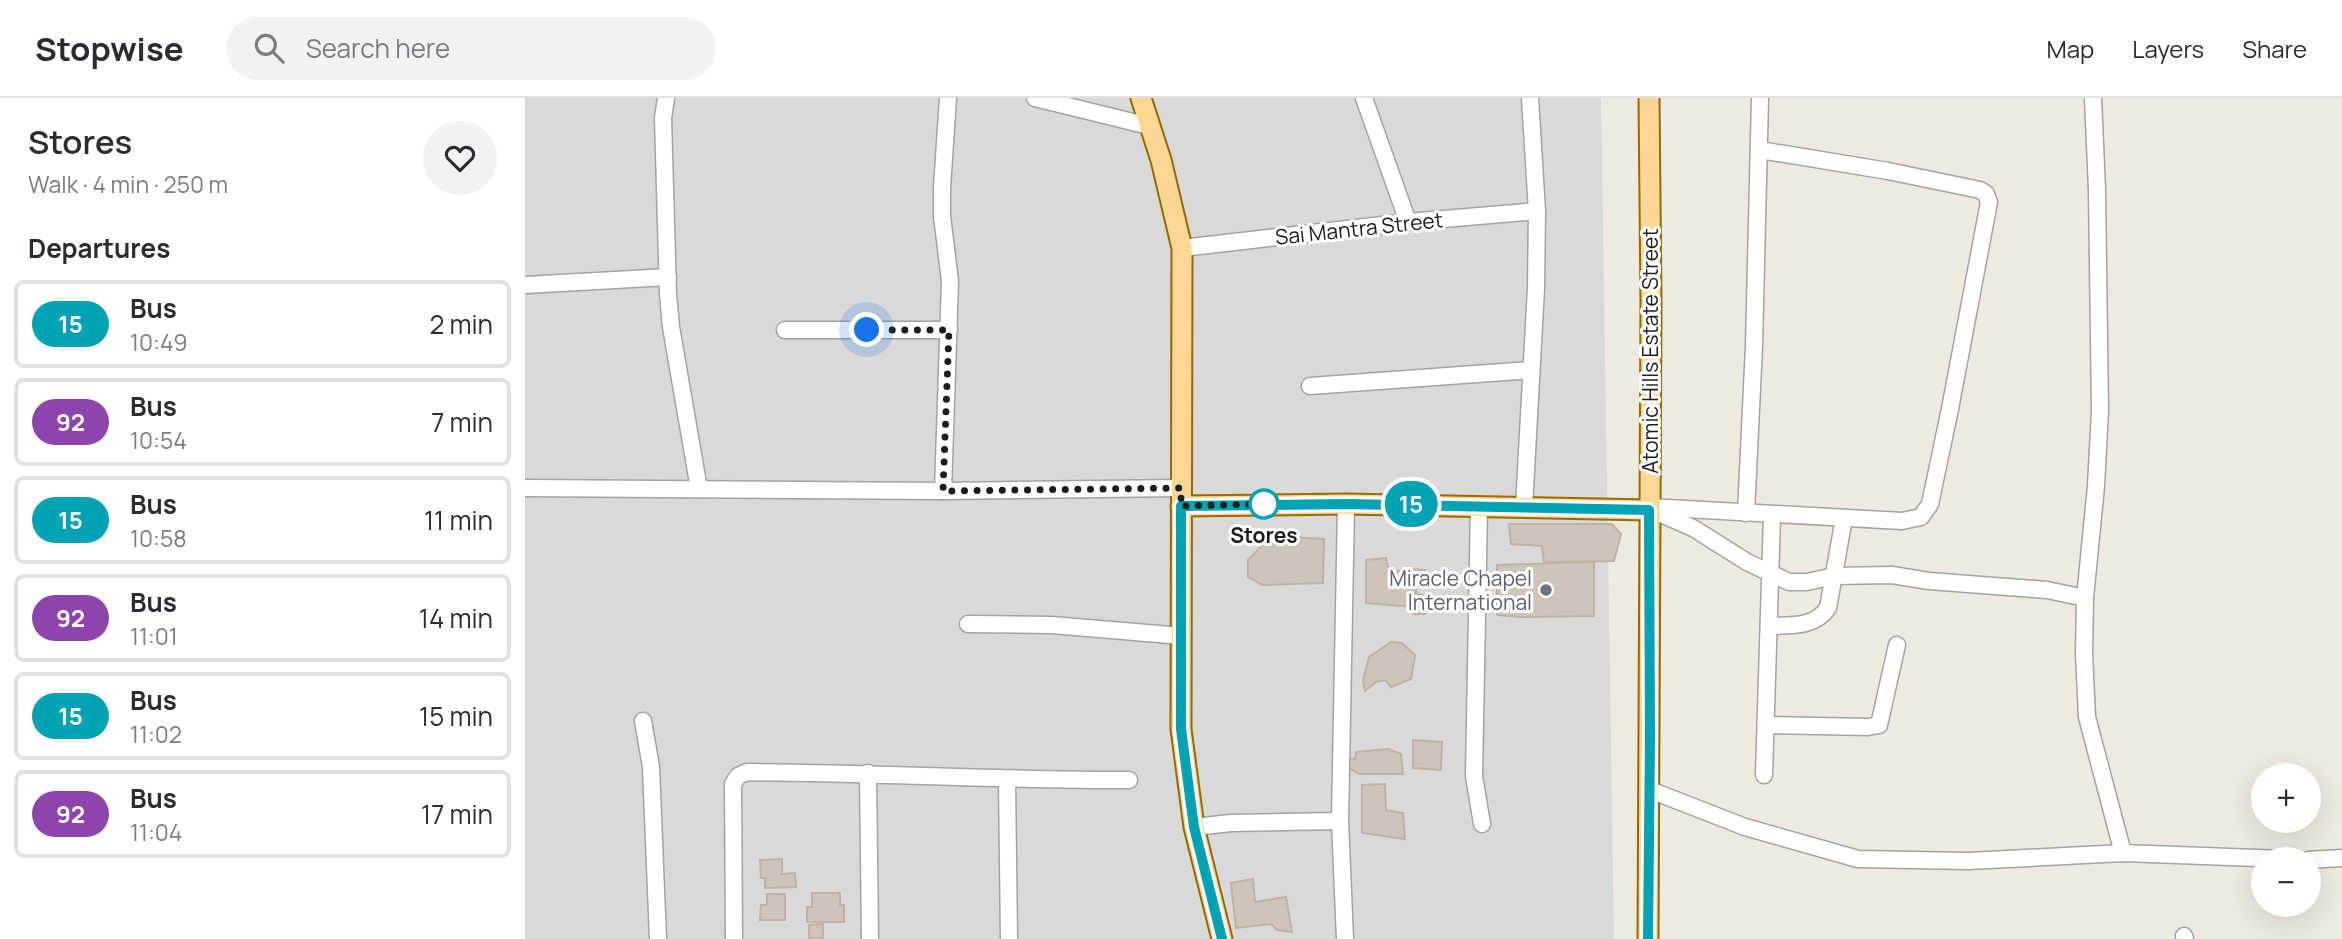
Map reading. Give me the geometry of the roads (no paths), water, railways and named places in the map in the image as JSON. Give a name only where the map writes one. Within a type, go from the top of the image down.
[{"type":"main road","points":[[1141,98],[1161,160],[1182,248],[1184,379],[1181,729],[1194,827],[1222,939]]},
{"type":"main road","name":"Atomic Hills Estate Street","points":[[1647,939],[1650,790],[1649,98]]},
{"type":"main road","points":[[1181,497],[1346,504],[1649,509]]},
{"type":"street","points":[[666,98],[663,118],[671,327],[699,489]]},
{"type":"street","points":[[943,491],[950,281],[941,216],[948,98]]},
{"type":"street","points":[[1035,98],[1149,126]]},
{"type":"street","points":[[1364,98],[1408,222]]},
{"type":"street","points":[[1524,507],[1536,288],[1537,211],[1530,98]]},
{"type":"street","points":[[1745,513],[1760,98]]},
{"type":"street","points":[[2092,98],[2097,204],[2100,411],[2085,598],[2084,653],[2087,717],[2123,853]]},
{"type":"street","points":[[1649,509],[1902,521],[1921,517],[1926,512],[1951,409],[1988,198],[1980,190],[1888,171],[1760,150]]},
{"type":"street","name":"Sai Mantra Street","points":[[1182,248],[1408,222],[1537,211]]},
{"type":"street","points":[[525,285],[668,276]]},
{"type":"street","points":[[785,330],[949,330]]},
{"type":"street","points":[[1310,386],[1531,370]]},
{"type":"street","points":[[525,488],[943,491],[1181,497]]},
{"type":"street","points":[[1345,939],[1340,821],[1346,504]]},
{"type":"street","points":[[1479,507],[1474,776],[1482,824]]},
{"type":"street","points":[[1649,509],[1693,528],[1772,576],[1789,582],[1807,582],[1834,576],[1892,575],[1929,581],[2047,590],[2085,598]]},
{"type":"street","points":[[1764,775],[1772,514]]},
{"type":"street","points":[[1769,626],[1808,624],[1819,618],[1828,608],[1844,518]]},
{"type":"street","points":[[968,624],[1052,625],[1182,636]]},
{"type":"street","points":[[1766,724],[1879,725],[1897,645]]},
{"type":"street","points":[[643,721],[651,767],[658,939]]},
{"type":"street","points":[[734,939],[733,784],[738,776],[747,772],[868,773],[1007,780],[1129,780]]},
{"type":"street","points":[[868,773],[870,939]]},
{"type":"street","points":[[1007,780],[1009,939]]},
{"type":"street","points":[[1650,790],[1745,827],[1858,859],[1969,861],[2123,853],[2251,858]]},
{"type":"street","points":[[1194,827],[1231,823],[1340,821]]},
{"type":"street","points":[[2321,859],[2342,858]]},
{"type":"place","name":"Stores","points":[[1264,504]]},
{"type":"place","name":"Miracle Chapel International","points":[[1546,590]]}]
